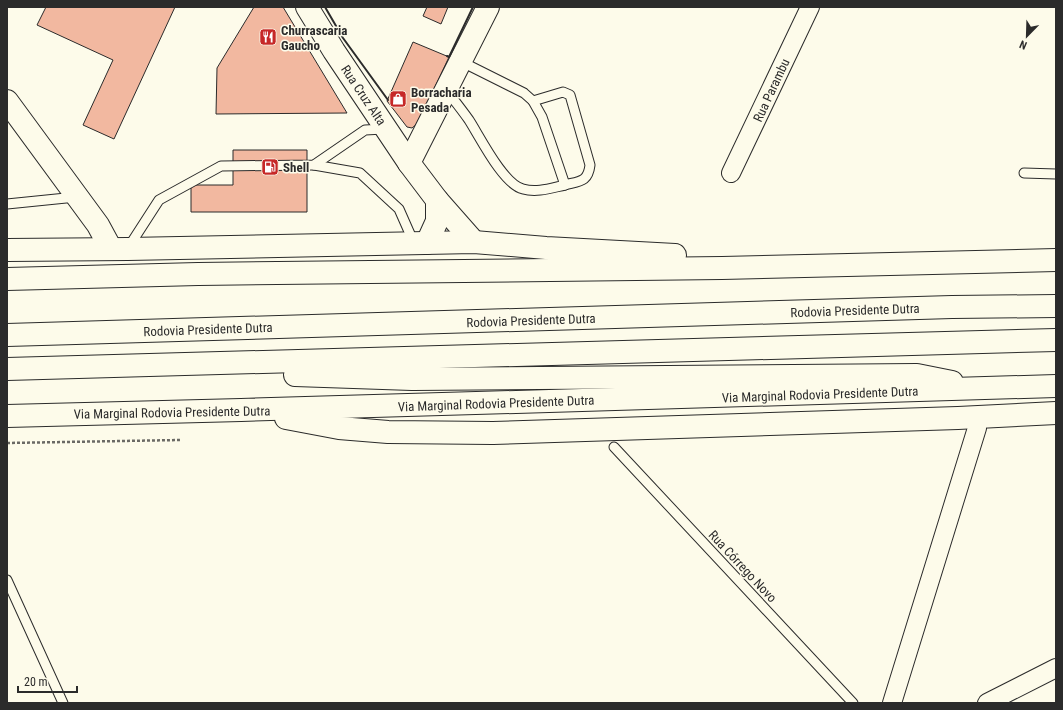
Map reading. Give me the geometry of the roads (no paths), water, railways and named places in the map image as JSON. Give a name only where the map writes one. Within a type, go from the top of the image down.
[{"type":"main road","name":"Rua Cruz Alta","points":[[307,7],[334,51],[409,163],[437,200],[474,242]]},
{"type":"main road","points":[[409,163],[488,7]]},
{"type":"main road","points":[[7,101],[98,225],[119,249]]},
{"type":"main road","points":[[420,243],[436,221],[437,200]]},
{"type":"main road","points":[[7,250],[474,242],[546,248],[698,256],[722,268]]},
{"type":"main road","points":[[7,279],[198,274],[722,268],[1056,260]]},
{"type":"main road","name":"Rodovia Presidente Dutra","points":[[7,335],[944,307],[1056,306]]},
{"type":"main road","points":[[9,369],[1056,340]]},
{"type":"main road","points":[[9,369],[67,377],[303,375],[428,379],[917,375],[985,390],[1056,386]]},
{"type":"main road","name":"Via Marginal Rodovia Presidente Dutra","points":[[7,416],[985,390]]},
{"type":"main road","points":[[241,410],[339,428],[388,432],[493,433],[950,419],[1056,413]]},
{"type":"street","name":"Rua Parambu","points":[[731,173],[810,7]]},
{"type":"street","points":[[892,703],[976,428]]},
{"type":"street","points":[[987,703],[1056,668]]},
{"type":"lane","points":[[460,61],[524,93],[533,101],[542,117],[565,185]]},
{"type":"lane","points":[[446,90],[468,119],[490,155],[510,182],[521,189],[534,192],[585,179],[589,174],[590,165],[570,95],[563,92],[533,101]]},
{"type":"lane","points":[[314,165],[365,130],[387,129]]},
{"type":"lane","points":[[119,249],[159,200],[221,166],[314,165],[360,173],[399,209],[420,243]]},
{"type":"lane","points":[[1024,173],[1056,174]]},
{"type":"lane","points":[[7,204],[77,197]]},
{"type":"lane","name":"Rua Córrego Novo","points":[[614,447],[853,703]]},
{"type":"lane","points":[[7,580],[63,703]]},
{"type":"place","name":"Churrascaria Gaucho","points":[[268,37]]},
{"type":"place","name":"Borracharia Pesada","points":[[398,99]]},
{"type":"place","name":"Shell","points":[[270,167]]}]
